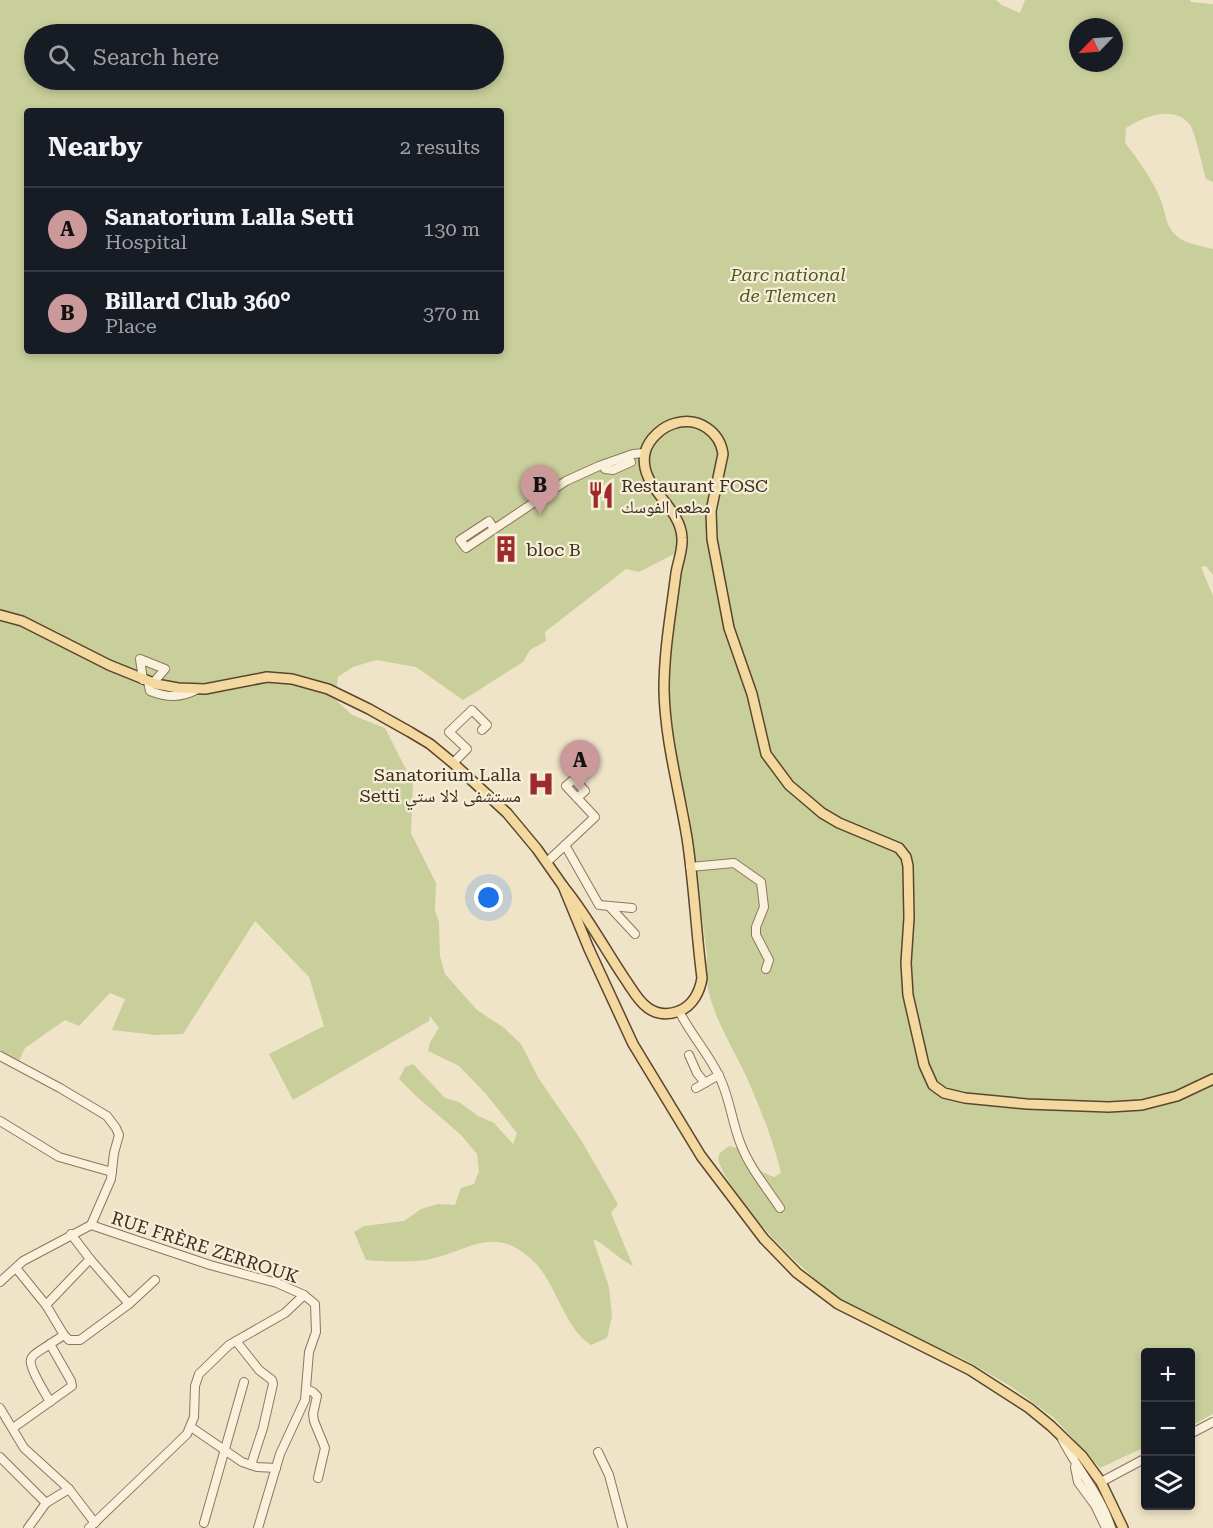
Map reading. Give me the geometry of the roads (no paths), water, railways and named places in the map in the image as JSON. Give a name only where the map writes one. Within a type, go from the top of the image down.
[{"type":"main road","points":[[0,615],[28,624],[109,665],[148,681],[178,688],[219,687],[267,677],[292,679],[328,689],[369,709],[430,744],[507,813],[547,862],[640,1001],[655,1012],[663,1014],[679,1011],[693,1000],[699,991],[702,978],[690,867],[665,713],[665,646],[682,537],[676,514],[651,482],[645,453],[656,435],[676,423],[690,423],[705,427],[711,430],[719,440],[723,454],[711,511],[712,539],[729,628],[754,703],[766,754],[789,785],[822,813],[839,823],[899,848],[906,856],[909,918],[906,963],[908,995],[924,1065],[933,1085],[944,1093],[965,1098],[1057,1106],[1109,1107],[1142,1105],[1177,1096],[1213,1079]]},
{"type":"main road","points":[[563,886],[633,1044],[701,1156],[732,1200],[782,1259],[838,1304],[970,1370],[1029,1408],[1059,1432],[1082,1456],[1101,1482],[1123,1528]]},
{"type":"street","points":[[494,529],[566,481],[628,456],[645,453]]},
{"type":"street","points":[[453,763],[467,749],[449,732],[472,710],[487,725],[482,730]]},
{"type":"street","points":[[547,862],[595,817],[577,798]]},
{"type":"street","points":[[565,845],[599,905],[632,908]]},
{"type":"street","points":[[690,867],[734,863],[761,882],[764,907],[756,927],[756,935],[769,960],[766,969]]},
{"type":"street","points":[[609,906],[635,934]]},
{"type":"street","points":[[679,1011],[691,1034],[713,1063],[719,1075],[742,1148],[780,1208]]},
{"type":"street","points":[[689,1055],[697,1073],[705,1083]]},
{"type":"street","points":[[0,1056],[107,1116],[119,1135],[111,1179],[91,1225],[23,1261],[0,1281]]},
{"type":"street","points":[[696,1088],[719,1075]]},
{"type":"street","points":[[0,1121],[59,1157],[112,1172]]},
{"type":"street","name":"RUE FRÈRE ZERROUK","points":[[91,1225],[210,1265],[277,1283],[304,1295],[285,1313],[236,1341],[199,1374],[195,1386],[194,1417],[191,1427]]},
{"type":"street","points":[[71,1234],[129,1304]]},
{"type":"street","points":[[46,1305],[90,1259]]},
{"type":"street","points":[[16,1268],[46,1305],[69,1340],[80,1340],[129,1304],[155,1280]]},
{"type":"street","points":[[258,1528],[276,1468],[304,1400],[309,1352],[316,1332],[316,1315],[315,1304],[304,1295]]},
{"type":"street","points":[[50,1402],[33,1371],[30,1360],[64,1335]]},
{"type":"street","points":[[236,1341],[273,1384],[263,1428],[251,1465]]},
{"type":"street","points":[[13,1428],[72,1386],[50,1344]]},
{"type":"street","points":[[204,1523],[244,1382]]},
{"type":"street","points":[[306,1389],[316,1396],[314,1421],[325,1448],[318,1479]]},
{"type":"street","points":[[0,1408],[24,1448],[69,1489],[92,1525],[168,1454],[191,1427],[225,1451],[251,1465],[276,1468]]},
{"type":"street","points":[[1195,1432],[1213,1422]]},
{"type":"street","points":[[1059,1432],[1074,1462],[1101,1502],[1111,1528]]},
{"type":"street","points":[[598,1452],[609,1475],[623,1528]]},
{"type":"street","points":[[1,1461],[46,1503]]},
{"type":"street","points":[[1101,1482],[1141,1461]]},
{"type":"street","points":[[1074,1462],[1078,1482],[1095,1505],[1106,1528]]},
{"type":"street","points":[[28,1528],[46,1503],[69,1489]]},
{"type":"place","name":"Restaurant FOSC مطعم الفوسك","points":[[601,495]]},
{"type":"place","name":"Billard Club 360°","points":[[540,515]]},
{"type":"place","name":"bloc B","points":[[506,549]]},
{"type":"place","name":"Sanatorium Lalla Setti مستشفى لالا ستي","points":[[541,784]]},
{"type":"place","name":"Sanatorium Lalla Setti","points":[[580,790]]},
{"type":"park label","name":"Parc national de Tlemcen","points":[[788,284]]}]
